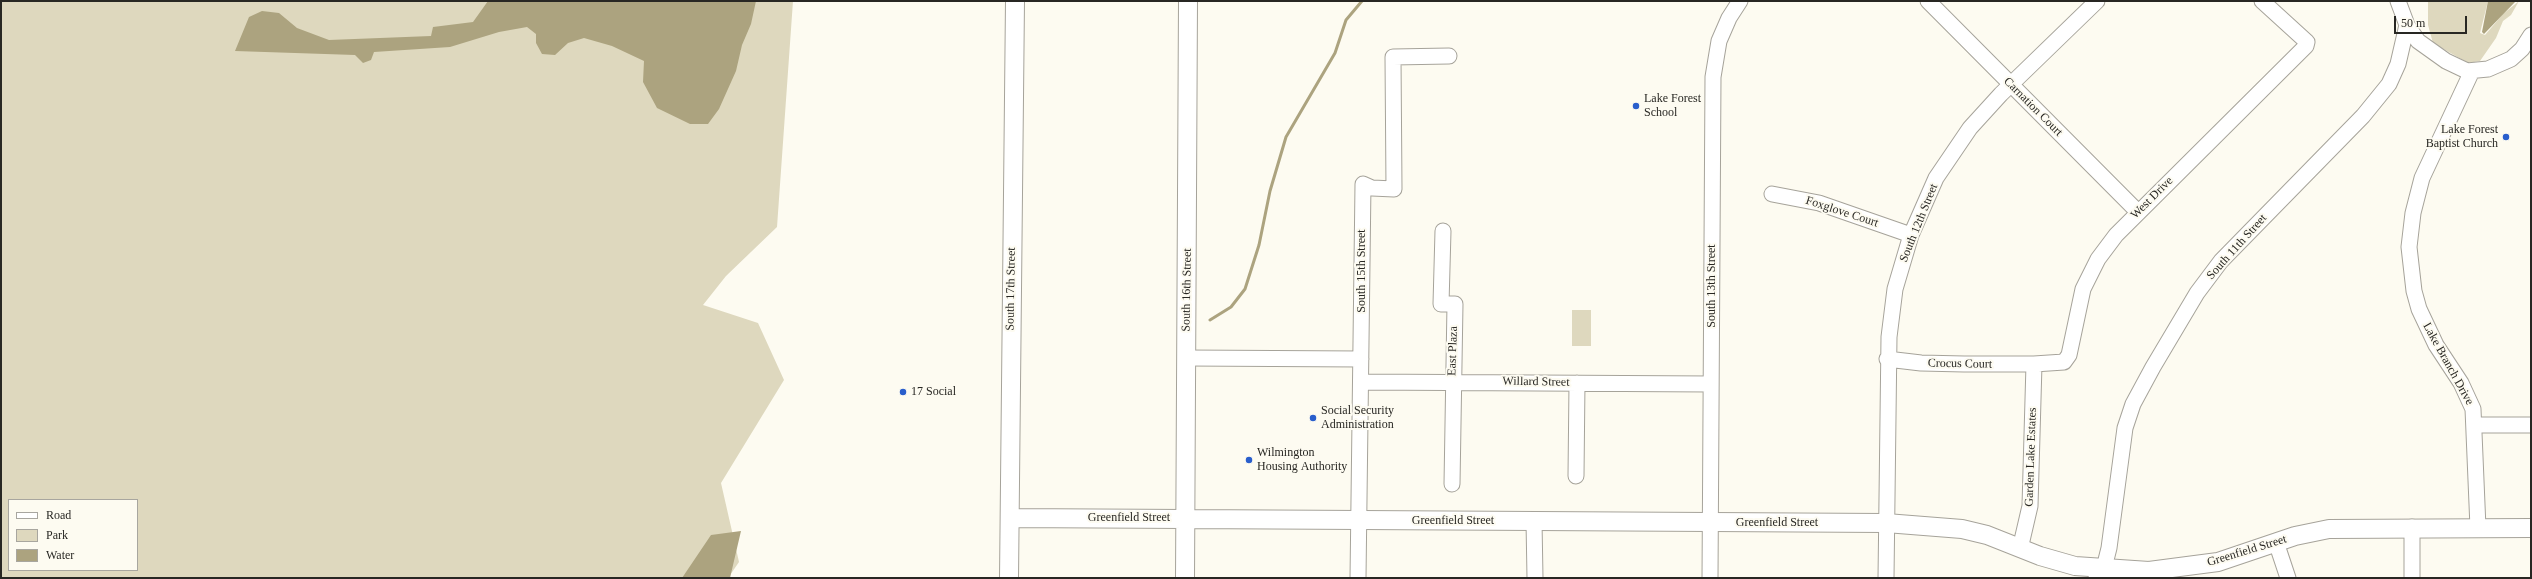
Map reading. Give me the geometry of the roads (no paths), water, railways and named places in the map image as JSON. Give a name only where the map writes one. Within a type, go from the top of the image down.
[{"type":"main road","name":"South 17th Street","points":[[1009,578],[1015,1]]},
{"type":"main road","name":"South 16th Street","points":[[1185,578],[1188,1]]},
{"type":"main road","name":"Greenfield Street","points":[[1010,518],[1886,523],[1962,529],[1987,535],[2020,548],[2099,573],[2149,571],[2195,566],[2235,557],[2276,542],[2329,529],[2412,527],[2531,528]]},
{"type":"street","name":"South 13th Street","points":[[1710,578],[1713,77],[1719,41],[1729,18],[1740,1]]},
{"type":"street","name":"Carnation Court","points":[[1928,1],[2138,212]]},
{"type":"street","name":"South 12th Street","points":[[1886,578],[1887,359],[1895,289],[1911,235],[1931,188],[1970,128],[2011,85],[2097,1]]},
{"type":"street","name":"West Drive","points":[[2034,364],[2064,362],[2067,359],[2080,300],[2094,267],[2116,235],[2306,46],[2307,42],[2262,1]]},
{"type":"street","points":[[2398,1],[2407,25],[2424,47],[2446,61],[2472,71],[2488,69],[2511,59],[2522,49],[2531,35]]},
{"type":"street","name":"South 11th Street","points":[[2099,573],[2109,548],[2125,428],[2133,404],[2153,367],[2198,293],[2221,261],[2363,116],[2389,84],[2398,64],[2407,25]]},
{"type":"street","name":"South 15th Street","points":[[1358,578],[1363,184],[1372,188],[1394,189],[1393,57],[1449,56]]},
{"type":"street","name":"Lake Branch Drive","points":[[2472,71],[2422,178],[2413,213],[2410,247],[2414,291],[2419,309],[2436,345],[2468,396],[2475,425],[2478,528]]},
{"type":"street","name":"Foxglove Court","points":[[1772,194],[1819,203],[1911,235]]},
{"type":"street","name":"East Plaza","points":[[1443,231],[1441,304],[1455,304],[1452,382],[1452,484]]},
{"type":"street","points":[[1186,358],[1361,359]]},
{"type":"street","name":"Crocus Court","points":[[1887,359],[1921,363],[2034,364]]},
{"type":"street","name":"Garden Lake Estates","points":[[2020,548],[2030,506],[2034,364]]},
{"type":"street","name":"Willard Street","points":[[1361,382],[1712,384]]},
{"type":"street","points":[[1576,476],[1577,383]]},
{"type":"street","points":[[2475,425],[2531,425]]},
{"type":"street","points":[[1534,521],[1535,578]]},
{"type":"street","points":[[2412,527],[2412,578]]},
{"type":"street","points":[[2276,542],[2288,578]]},
{"type":"water","points":[[488,1],[756,1],[751,24],[742,45],[736,71],[719,109],[708,124],[690,124],[657,108],[643,82],[644,61],[612,46],[584,38],[568,43],[555,55],[542,54],[536,43],[536,34],[527,27],[499,32],[450,47],[374,52],[371,60],[363,63],[355,55],[235,51],[249,17],[262,11],[279,13],[297,28],[329,40],[431,36],[433,27],[473,22]]},
{"type":"water","points":[[2488,1],[2516,1],[2484,34],[2482,32]]},
{"type":"water","points":[[741,531],[730,578],[682,578],[711,535]]},
{"type":"waterway","points":[[1210,320],[1231,307],[1245,289],[1259,245],[1270,191],[1286,137],[1335,53],[1346,20],[1362,1]]},
{"type":"place","name":"Lake Forest School","points":[[1636,106]]},
{"type":"place","name":"Lake Forest Baptist Church","points":[[2506,137]]},
{"type":"place","name":"17 Social","points":[[903,392]]},
{"type":"place","name":"Social Security Administration","points":[[1313,418]]},
{"type":"place","name":"Wilmington Housing Authority","points":[[1249,460]]}]
